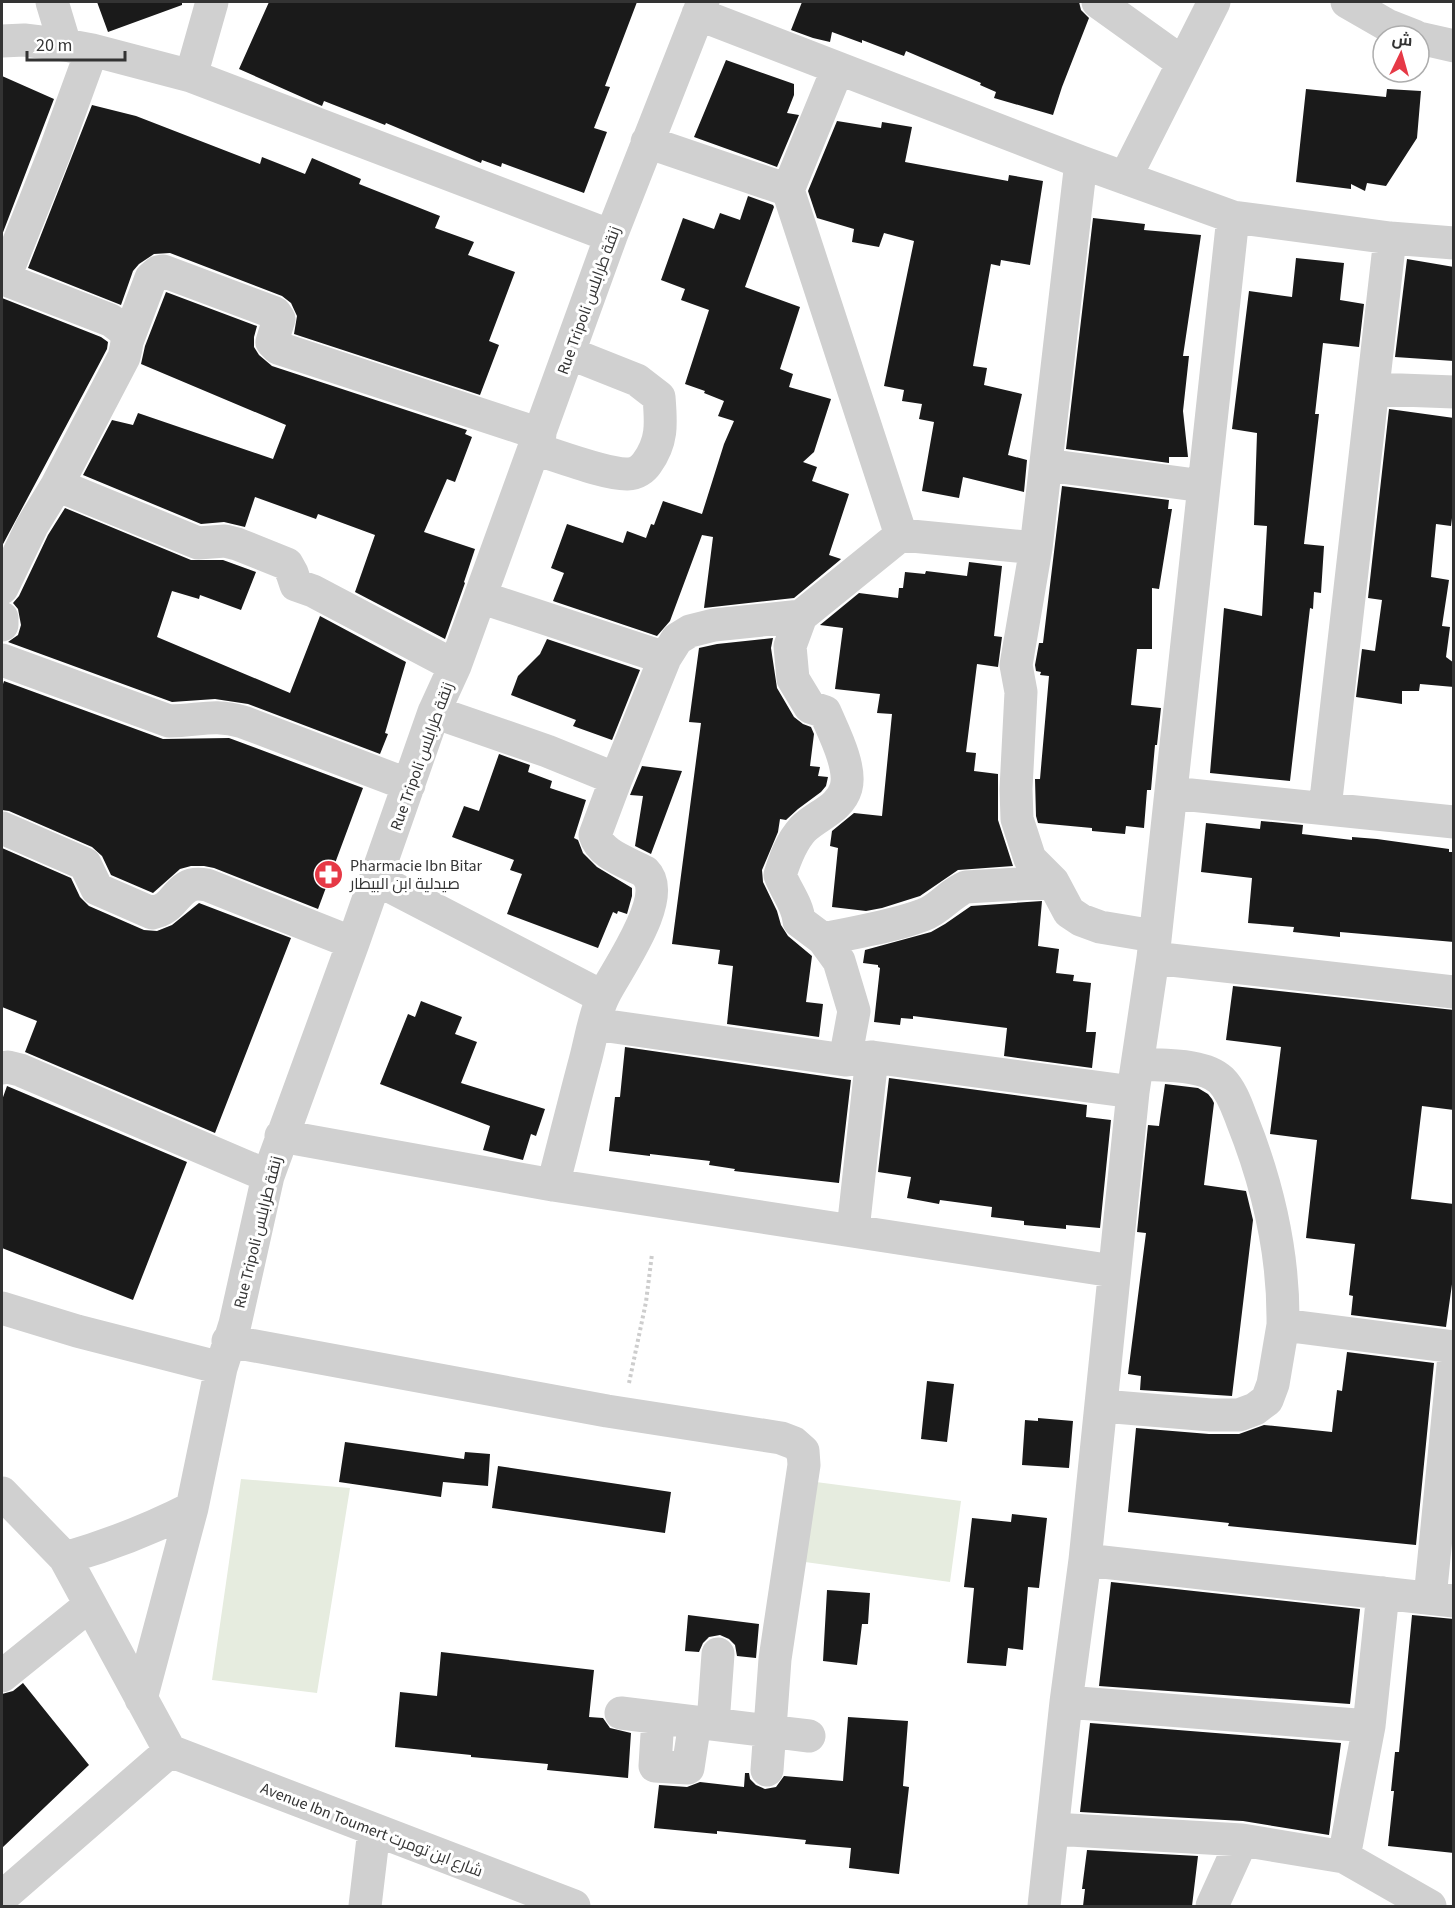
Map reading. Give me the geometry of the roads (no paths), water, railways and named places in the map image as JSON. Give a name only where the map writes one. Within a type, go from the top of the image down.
[{"type":"street","points":[[51,2],[79,47],[54,154],[4,279],[110,320],[123,328],[128,339]]},
{"type":"street","points":[[191,76],[212,2]]},
{"type":"street","points":[[1098,2],[1183,63]]},
{"type":"street","points":[[1125,178],[1214,2]]},
{"type":"street","points":[[1347,2],[1385,24]]},
{"type":"street","points":[[700,8],[838,68],[1081,162],[1233,217],[1390,238],[1454,243]]},
{"type":"street","name":"Rue Tripoli زنقة طرابلس","points":[[141,1699],[192,1508],[224,1354],[235,1324],[268,1176],[281,1136],[353,943],[434,712],[455,666],[611,236],[700,8]]},
{"type":"street","points":[[2,41],[24,40],[79,47],[191,76],[611,236]]},
{"type":"street","points":[[1431,41],[1454,46]]},
{"type":"street","points":[[838,68],[788,190],[901,535]]},
{"type":"street","points":[[647,142],[788,190]]},
{"type":"street","points":[[1081,162],[1046,465],[1016,664],[1021,692],[1016,789],[1017,819],[1030,858],[1053,882],[1069,912],[1082,920],[1154,947],[1454,992]]},
{"type":"street","points":[[1044,1906],[1102,1406],[1113,1271],[1135,1078],[1154,947],[1233,217]]},
{"type":"street","points":[[1325,808],[1390,238]]},
{"type":"street","points":[[2,588],[32,526],[57,484],[124,357],[128,339],[154,274],[163,272],[275,313],[279,319],[272,342],[278,348],[537,442],[610,472],[630,475],[642,469],[657,449],[661,425],[659,397],[637,380],[569,353]]},
{"type":"street","points":[[1374,389],[1454,392]]},
{"type":"street","points":[[1046,465],[1203,486]]},
{"type":"street","points":[[57,484],[198,543],[225,541],[287,564],[296,585],[313,591],[455,666]]},
{"type":"street","points":[[853,1230],[858,1059],[854,1011],[839,961],[823,939],[799,921],[798,909],[788,894],[780,875],[788,852],[803,829],[834,806],[846,788],[847,775],[840,747],[825,712],[810,707],[793,679],[790,646],[801,616],[901,535],[1035,548]]},
{"type":"street","points":[[480,597],[665,658]]},
{"type":"street","points":[[553,1185],[599,1011],[647,916],[652,886],[650,877],[645,872],[604,851],[595,835],[665,658],[677,639],[690,630],[714,625],[801,616]]},
{"type":"street","points":[[2,618],[2,625]]},
{"type":"street","points":[[2,660],[169,722],[225,717],[243,722],[409,785]]},
{"type":"street","points":[[434,712],[547,751],[616,779]]},
{"type":"street","points":[[1171,793],[1454,822]]},
{"type":"street","points":[[2,828],[85,864],[97,889],[152,913],[170,905],[187,886],[207,885],[353,943]]},
{"type":"street","points":[[376,879],[599,1011],[858,1059],[1135,1078],[1190,1068],[1209,1072],[1221,1080],[1232,1094],[1251,1142],[1267,1194],[1284,1287],[1283,1325],[1273,1384],[1267,1400],[1256,1409],[1239,1415],[1211,1415],[1102,1406]]},
{"type":"street","points":[[823,939],[925,915],[937,908],[954,892],[966,887],[1053,882]]},
{"type":"street","points":[[2,1068],[20,1070],[268,1176]]},
{"type":"street","points":[[281,1136],[553,1185],[1113,1271]]},
{"type":"street","points":[[2,1308],[76,1331],[623,1413],[782,1438],[794,1443],[803,1451],[804,1465],[775,1659],[767,1770]]},
{"type":"street","points":[[1283,1325],[1454,1347]]},
{"type":"street","points":[[1085,1560],[1442,1599],[1454,1356]]},
{"type":"street","points":[[2,1494],[65,1558],[170,1751],[2,1897]]},
{"type":"street","points":[[65,1558],[113,1544],[149,1530],[192,1508]]},
{"type":"street","points":[[1344,1857],[1369,1726],[1383,1593]]},
{"type":"street","points":[[2,1676],[90,1605]]},
{"type":"street","points":[[658,1718],[655,1766],[688,1768],[704,1723],[718,1654]]},
{"type":"street","points":[[1066,1702],[1369,1726]]},
{"type":"street","points":[[621,1713],[809,1736]]},
{"type":"street","name":"Avenue Ibn Toumert شارع ابن تومرت","points":[[170,1751],[574,1906]]},
{"type":"street","points":[[1053,1829],[1242,1840],[1344,1857],[1430,1906]]},
{"type":"street","points":[[365,1906],[374,1830]]},
{"type":"street","points":[[1212,1906],[1242,1840]]},
{"type":"place","name":"Pharmacie Ibn Bitar صيدلية ابن البيطار","points":[[329,874]]}]
